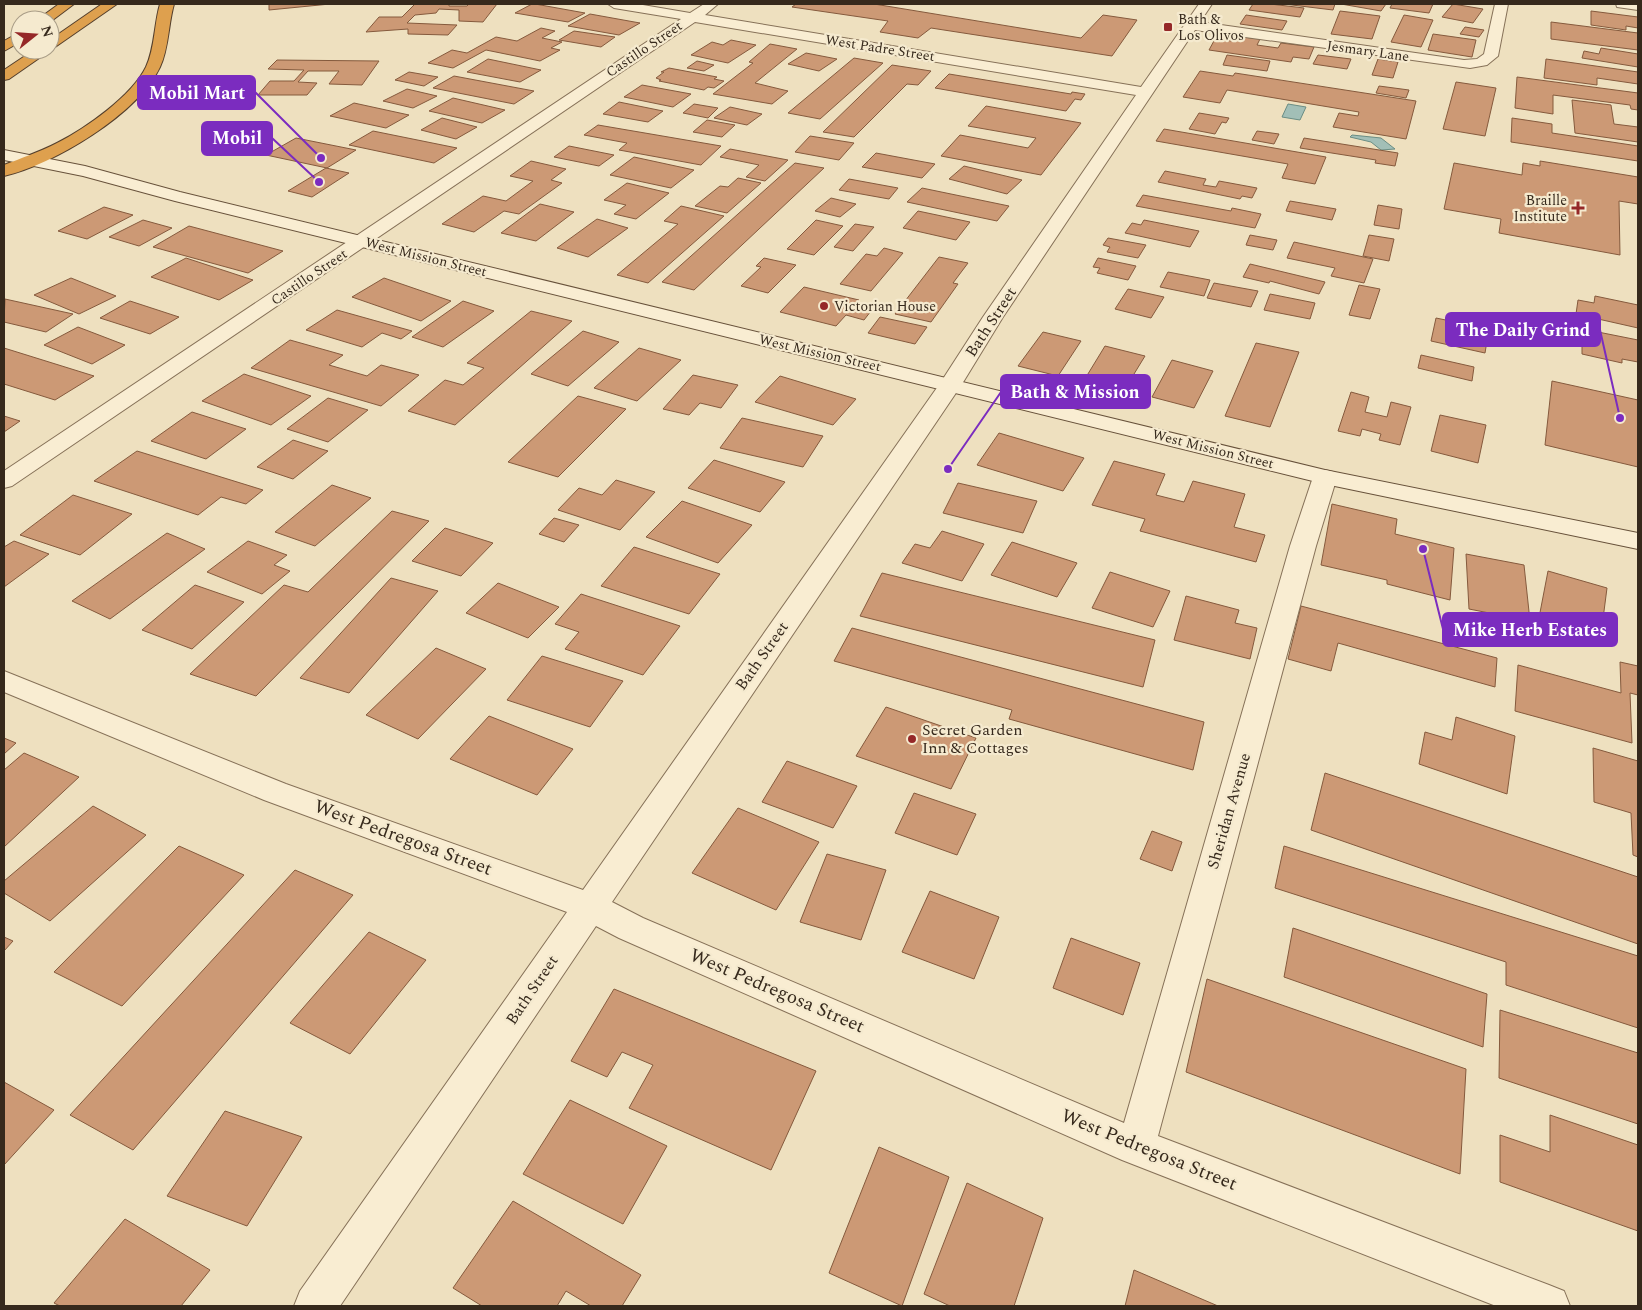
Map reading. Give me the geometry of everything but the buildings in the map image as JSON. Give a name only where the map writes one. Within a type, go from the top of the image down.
[{"type":"highway","points":[[60,39],[110,4]]},
{"type":"highway","points":[[4,171],[64,146],[116,109],[139,87],[153,69],[159,48],[162,18],[168,4]]},
{"type":"highway","points":[[4,76],[29,60]]},
{"type":"street","name":"West Padre Street","points":[[614,4],[1145,92]]},
{"type":"street","name":"Castillo Street","points":[[4,481],[363,241],[712,4]]},
{"type":"street","name":"Bath Street","points":[[315,1306],[951,384],[993,317],[1205,4]]},
{"type":"street","name":"Jesmary Lane","points":[[1191,25],[1472,64],[1488,59],[1491,56],[1502,4]]},
{"type":"street","points":[[1622,4],[1638,6]]},
{"type":"street","name":"West Mission Street","points":[[4,155],[85,172],[1325,477],[1638,541]]},
{"type":"street","name":"Sheridan Avenue","points":[[1136,1147],[1303,546],[1325,477]]},
{"type":"street","name":"West Pedregosa Street","points":[[4,681],[275,792],[591,907],[631,928],[1136,1147],[1549,1306]]},
{"type":"water","points":[[1288,104],[1306,107],[1300,120],[1282,117]]},
{"type":"water","points":[[1352,135],[1381,138],[1395,149],[1381,150],[1371,142],[1350,137]]},
{"type":"place","name":"Bath & Los Olivos","points":[[1168,27]]},
{"type":"place","name":"Mobil Mart","points":[[321,158]]},
{"type":"place","name":"Mobil","points":[[319,182]]},
{"type":"place","name":"Braille Institute","points":[[1578,208]]},
{"type":"place","name":"Victorian House","points":[[824,306]]},
{"type":"place","name":"The Daily Grind","points":[[1620,418]]},
{"type":"place","name":"Bath & Mission","points":[[948,469]]},
{"type":"place","name":"Mike Herb Estates","points":[[1423,549]]},
{"type":"place","name":"Secret Garden Inn & Cottages","points":[[912,739]]}]
